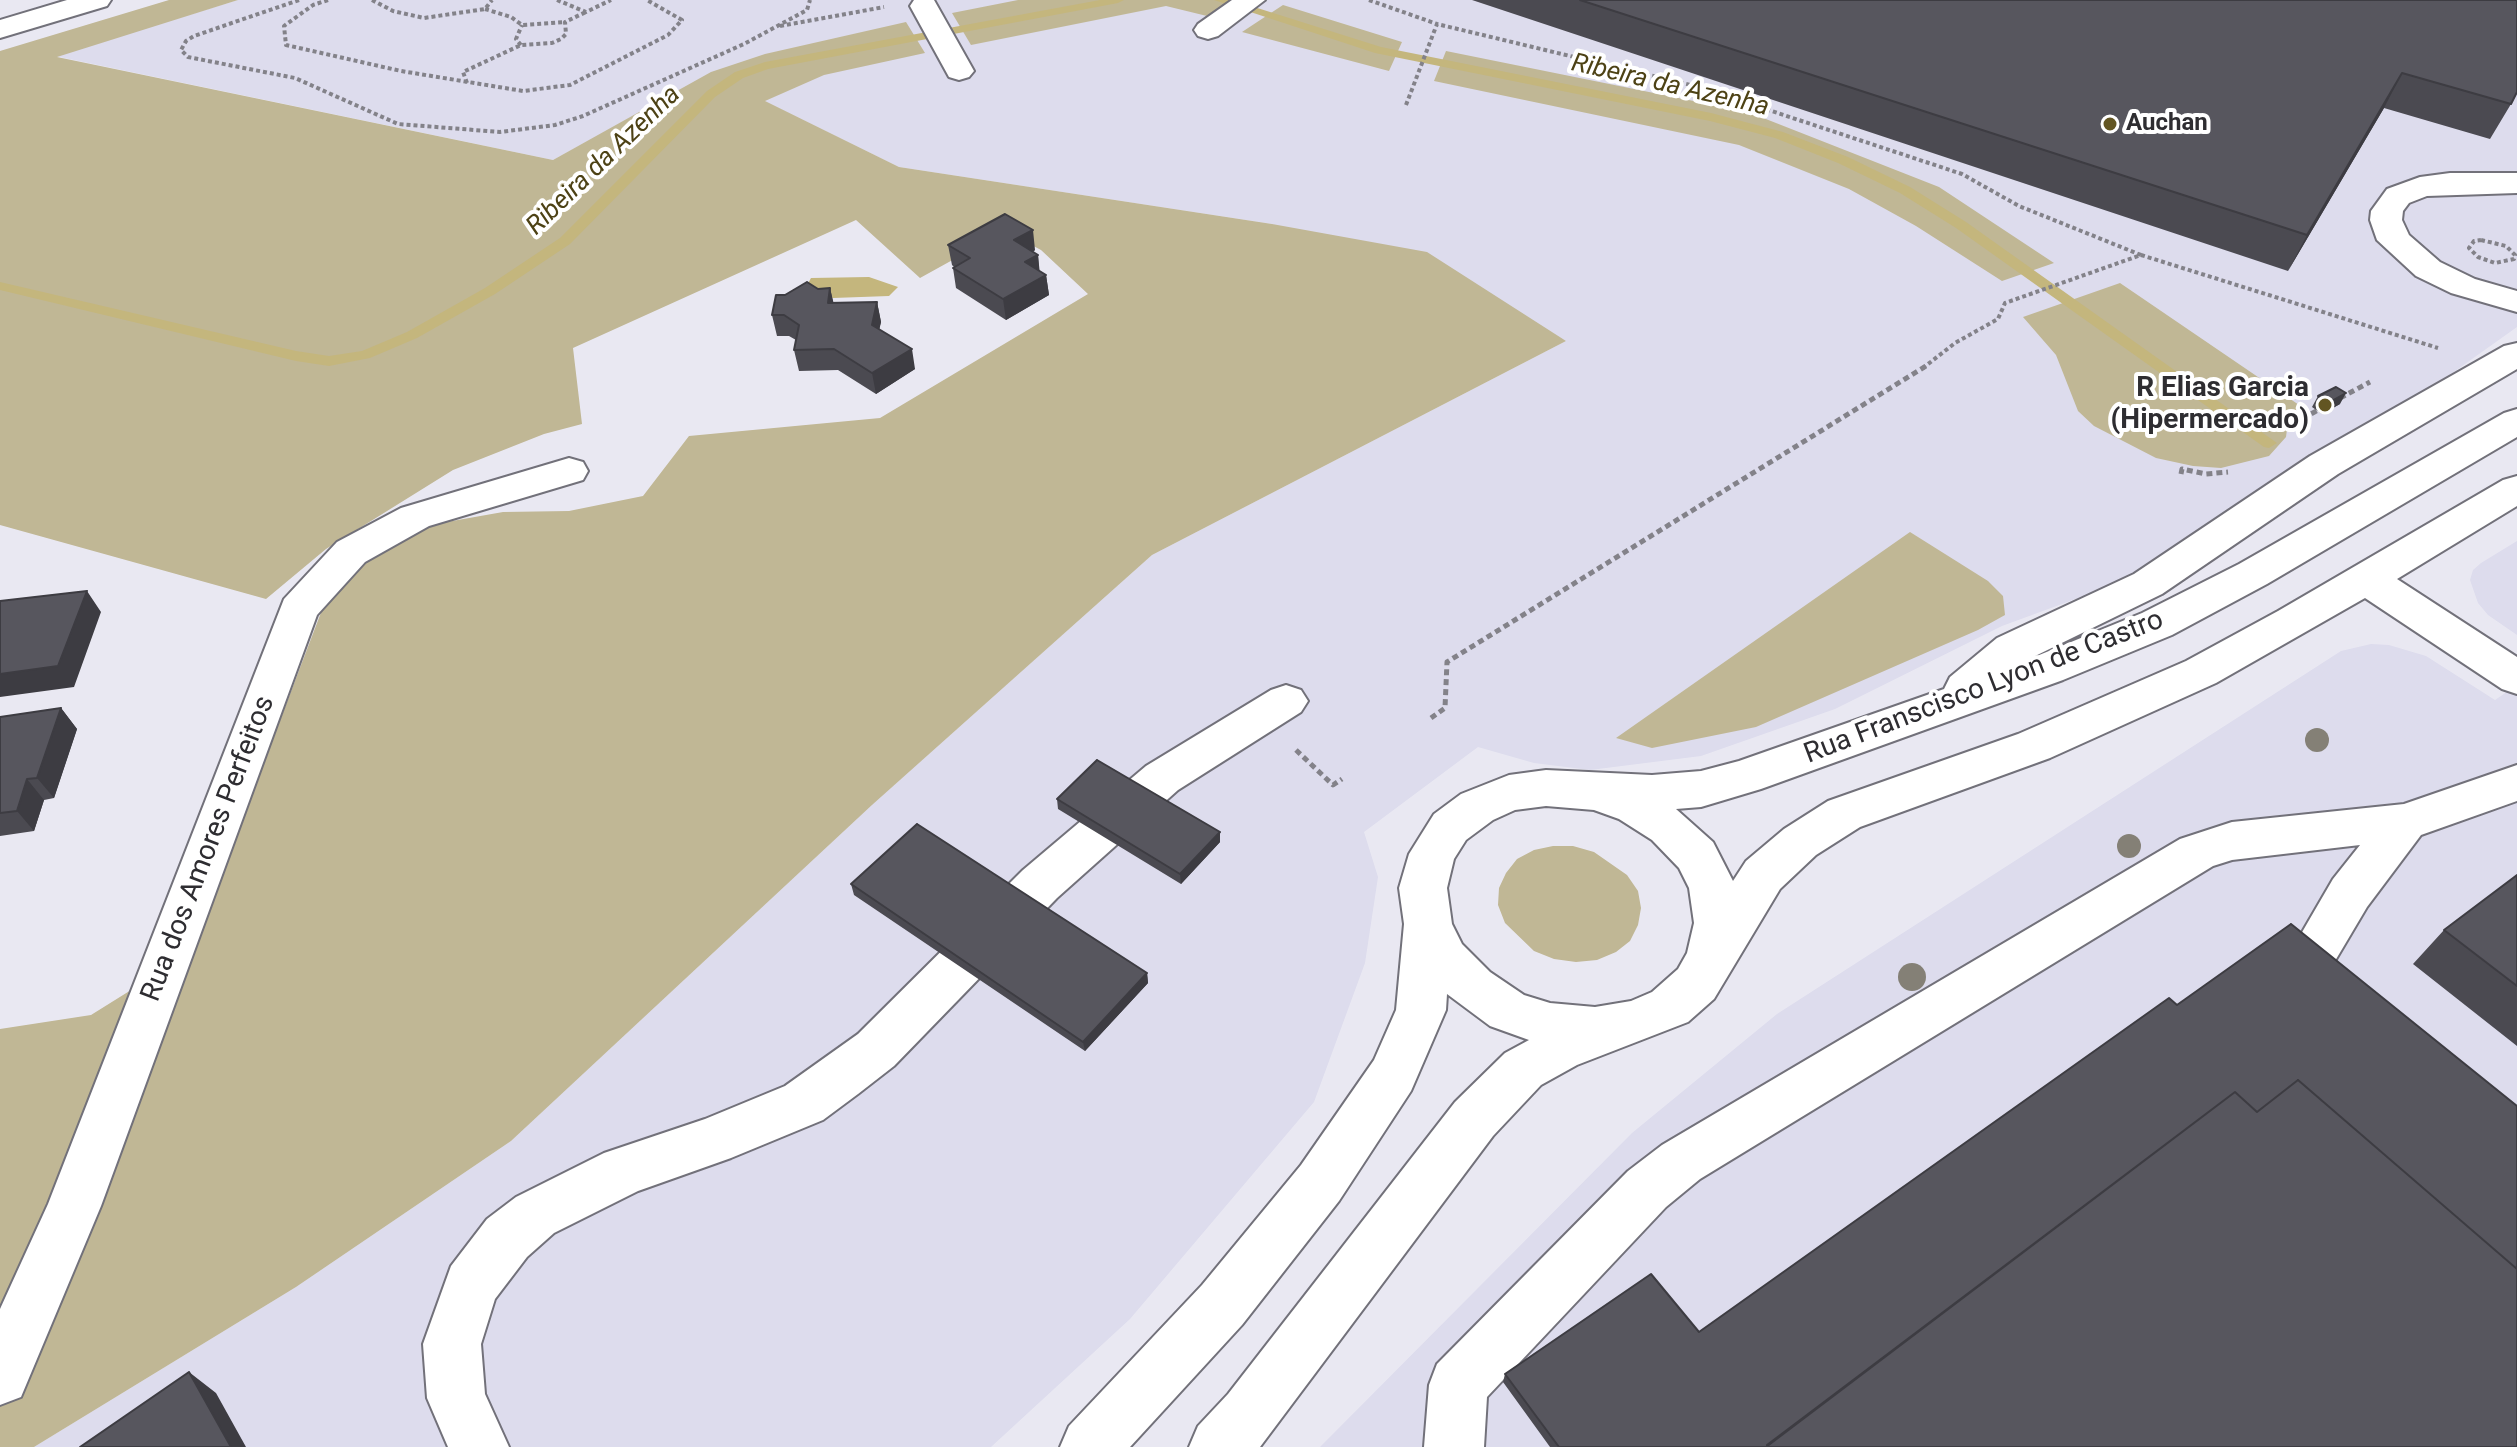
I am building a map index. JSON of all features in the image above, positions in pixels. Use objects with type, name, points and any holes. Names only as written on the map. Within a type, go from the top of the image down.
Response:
[{"type":"main road","points":[[0,29],[97,0]]},
{"type":"main road","points":[[1208,30],[1251,0]]},
{"type":"main road","points":[[924,6],[956,64]]},
{"type":"main road","points":[[1939,710],[2012,649],[2148,584],[2501,343],[2469,305],[2403,250],[2389,230],[2387,211],[2398,196],[2434,184],[2517,183]]},
{"type":"main road","points":[[2428,269],[2463,286],[2517,302]]},
{"type":"main road","name":"Rua Franscisco Lyon de Castro","points":[[1596,792],[1652,793],[1701,789],[1745,777],[1939,710],[2157,624],[2253,574],[2517,421]]},
{"type":"main road","name":"Rua dos Amores Perfeitos","points":[[0,1376],[74,1206],[299,609],[351,552],[415,517],[569,471]]},
{"type":"main road","points":[[1219,1447],[1249,1415],[1474,1119],[1523,1069],[1559,1049],[1637,1022],[1679,999],[1696,984],[1763,875],[1800,842],[1844,814],[2034,746],[2201,672],[2517,489]]},
{"type":"main road","points":[[2365,578],[2517,678]]},
{"type":"main road","points":[[479,1447],[456,1398],[452,1344],[471,1285],[507,1238],[535,1215],[623,1171],[712,1141],[804,1103],[876,1050],[1040,884],[1162,778],[1286,701]]},
{"type":"main road","points":[[1454,1447],[1458,1385],[1647,1189],[1681,1162],[2197,852],[2232,841],[2405,822],[2517,783]]},
{"type":"main road","points":[[1090,1447],[1232,1293],[1320,1183],[1393,1075],[1421,1010],[1428,924],[1423,888],[1432,854],[1450,827],[1468,813],[1509,793],[1546,788],[1596,792],[1635,806],[1668,827],[1696,855],[1713,888],[1718,923],[1711,956]]},
{"type":"main road","points":[[2318,946],[2350,893],[2405,822]]},
{"type":"main road","points":[[1428,924],[1444,958],[1472,987],[1508,1011],[1550,1025],[1595,1029],[1637,1022]]},
{"type":"path","points":[[299,0],[194,36],[186,41],[181,50],[188,57],[295,78],[398,124],[500,132],[555,125],[583,116],[744,44],[807,10],[810,0]]},
{"type":"path","points":[[328,0],[313,5],[284,26],[286,45],[467,83],[523,91],[550,90],[592,76],[643,51],[676,29],[682,20],[647,0]]},
{"type":"path","points":[[372,0],[393,11],[424,18],[485,9],[511,17],[522,25],[565,22],[611,0]]},
{"type":"path","points":[[485,9],[492,0]]},
{"type":"path","points":[[557,0],[586,12]]},
{"type":"path","points":[[1369,0],[1437,24],[1699,87],[1962,174],[2019,206],[2141,255],[2445,350]]},
{"type":"path","points":[[775,27],[891,6]]},
{"type":"path","points":[[467,83],[463,72],[521,45],[552,43],[561,39],[566,34],[565,22]]},
{"type":"path","points":[[1406,105],[1437,24]]},
{"type":"path","points":[[521,45],[516,39],[522,25]]},
{"type":"path","points":[[1431,718],[1445,708],[1447,662],[1915,374],[1955,343],[1998,319],[2005,303],[2141,255]]},
{"type":"shaded area","points":[[169,0],[238,0],[57,57],[553,160],[711,72],[765,54],[906,22],[925,53],[824,75],[765,101],[899,167],[1272,224],[1427,252],[1566,341],[1152,555],[872,805],[511,1141],[296,1287],[34,1447],[0,1447],[0,1029],[91,1015],[192,952],[325,602],[374,551],[424,526],[503,512],[569,511],[643,496],[689,436],[880,418],[1088,294],[1041,250],[1005,231],[920,278],[856,220],[573,348],[582,424],[544,434],[453,470],[326,549],[266,599],[0,525],[0,51]]},
{"type":"shaded area","points":[[238,0],[2517,0],[2517,327],[2198,554],[2002,626],[1835,709],[1701,756],[1590,770],[1534,763],[1478,747],[1364,832],[1378,877],[1365,963],[1314,1102],[1130,1319],[991,1447],[34,1447],[296,1287],[511,1141],[872,805],[1152,555],[1566,341],[1272,224],[899,167],[764,101],[702,79],[553,160],[55,56]]},
{"type":"shaded area","points":[[1018,0],[1232,0],[1207,16],[1166,6],[971,45],[952,13]]},
{"type":"shaded area","points":[[1283,5],[1402,42],[1389,71],[1242,32]]},
{"type":"shaded area","points":[[1446,51],[1748,112],[1939,187],[2054,263],[2002,281],[1916,226],[1849,189],[1739,145],[1434,81]]},
{"type":"shaded area","points":[[869,277],[898,287],[889,296],[833,298],[805,289],[811,278]]},
{"type":"shaded area","points":[[2120,283],[2302,407],[2289,414],[2286,437],[2269,456],[2221,468],[2156,458],[2094,426],[2078,411],[2056,355],[2023,317]]},
{"type":"shaded area","points":[[1910,532],[1988,581],[2003,596],[2005,615],[1978,630],[1756,727],[1652,748],[1616,738]]},
{"type":"shaded area","points":[[2517,541],[2517,635],[2488,615],[2478,603],[2470,580],[2473,570],[2481,563]]},
{"type":"shaded area","points":[[2371,644],[2389,645],[2426,656],[2495,700],[2517,685],[2517,1447],[1320,1447],[1632,1133],[1777,1014],[2341,651]]},
{"type":"shaded area","points":[[1573,846],[1594,852],[1627,875],[1638,891],[1641,908],[1638,925],[1630,941],[1616,952],[1597,960],[1576,962],[1554,959],[1534,951],[1505,923],[1498,905],[1499,888],[1506,873],[1517,859],[1534,850]]},
{"type":"building","name":"Auchan","points":[[1580,0],[2517,0],[2517,92],[2511,104],[2402,73],[2307,235]]},
{"type":"building","points":[[1005,214],[1033,230],[1014,240],[1038,255],[1025,262],[1046,275],[1003,299],[953,268],[970,258],[948,245]]},
{"type":"building","points":[[807,282],[818,289],[830,288],[828,303],[877,302],[872,325],[912,349],[872,373],[834,349],[794,350],[799,325],[784,315],[772,315],[776,295],[785,295]]},
{"type":"building","points":[[2336,387],[2346,393],[2328,403],[2318,396]]},
{"type":"building","points":[[87,591],[58,666],[0,674],[0,601]]},
{"type":"building","points":[[61,708],[37,778],[27,779],[17,811],[0,813],[0,717]]},
{"type":"building","points":[[1097,760],[1220,832],[1180,874],[1057,799]]},
{"type":"building","points":[[917,824],[1147,973],[1083,1042],[851,884]]},
{"type":"building","points":[[2517,875],[2517,986],[2444,930]]},
{"type":"building","points":[[2291,924],[2517,1106],[2517,1269],[2298,1080],[2257,1112],[2235,1092],[1766,1447],[1559,1447],[1505,1374],[1651,1274],[1699,1332],[2169,998],[2177,1005]]},
{"type":"building","points":[[2298,1080],[2517,1269],[2517,1447],[1768,1447],[2235,1092],[2257,1112]]},
{"type":"building","points":[[189,1372],[231,1447],[80,1447]]},
{"type":"waterway","name":"Ribeira da Azenha","points":[[0,286],[296,356],[329,361],[365,355],[412,335],[490,291],[565,241],[711,94],[739,75],[765,66],[1118,0]]},
{"type":"waterway","name":"Ribeira da Azenha","points":[[1220,0],[1379,50],[1711,117],[1779,135],[1843,160],[1905,190],[1961,225],[2269,443]]},
{"type":"place","name":"Auchan","points":[[2110,124]]},
{"type":"place","name":"R Elias Garcia (Hipermercado)","points":[[2325,405]]}]
